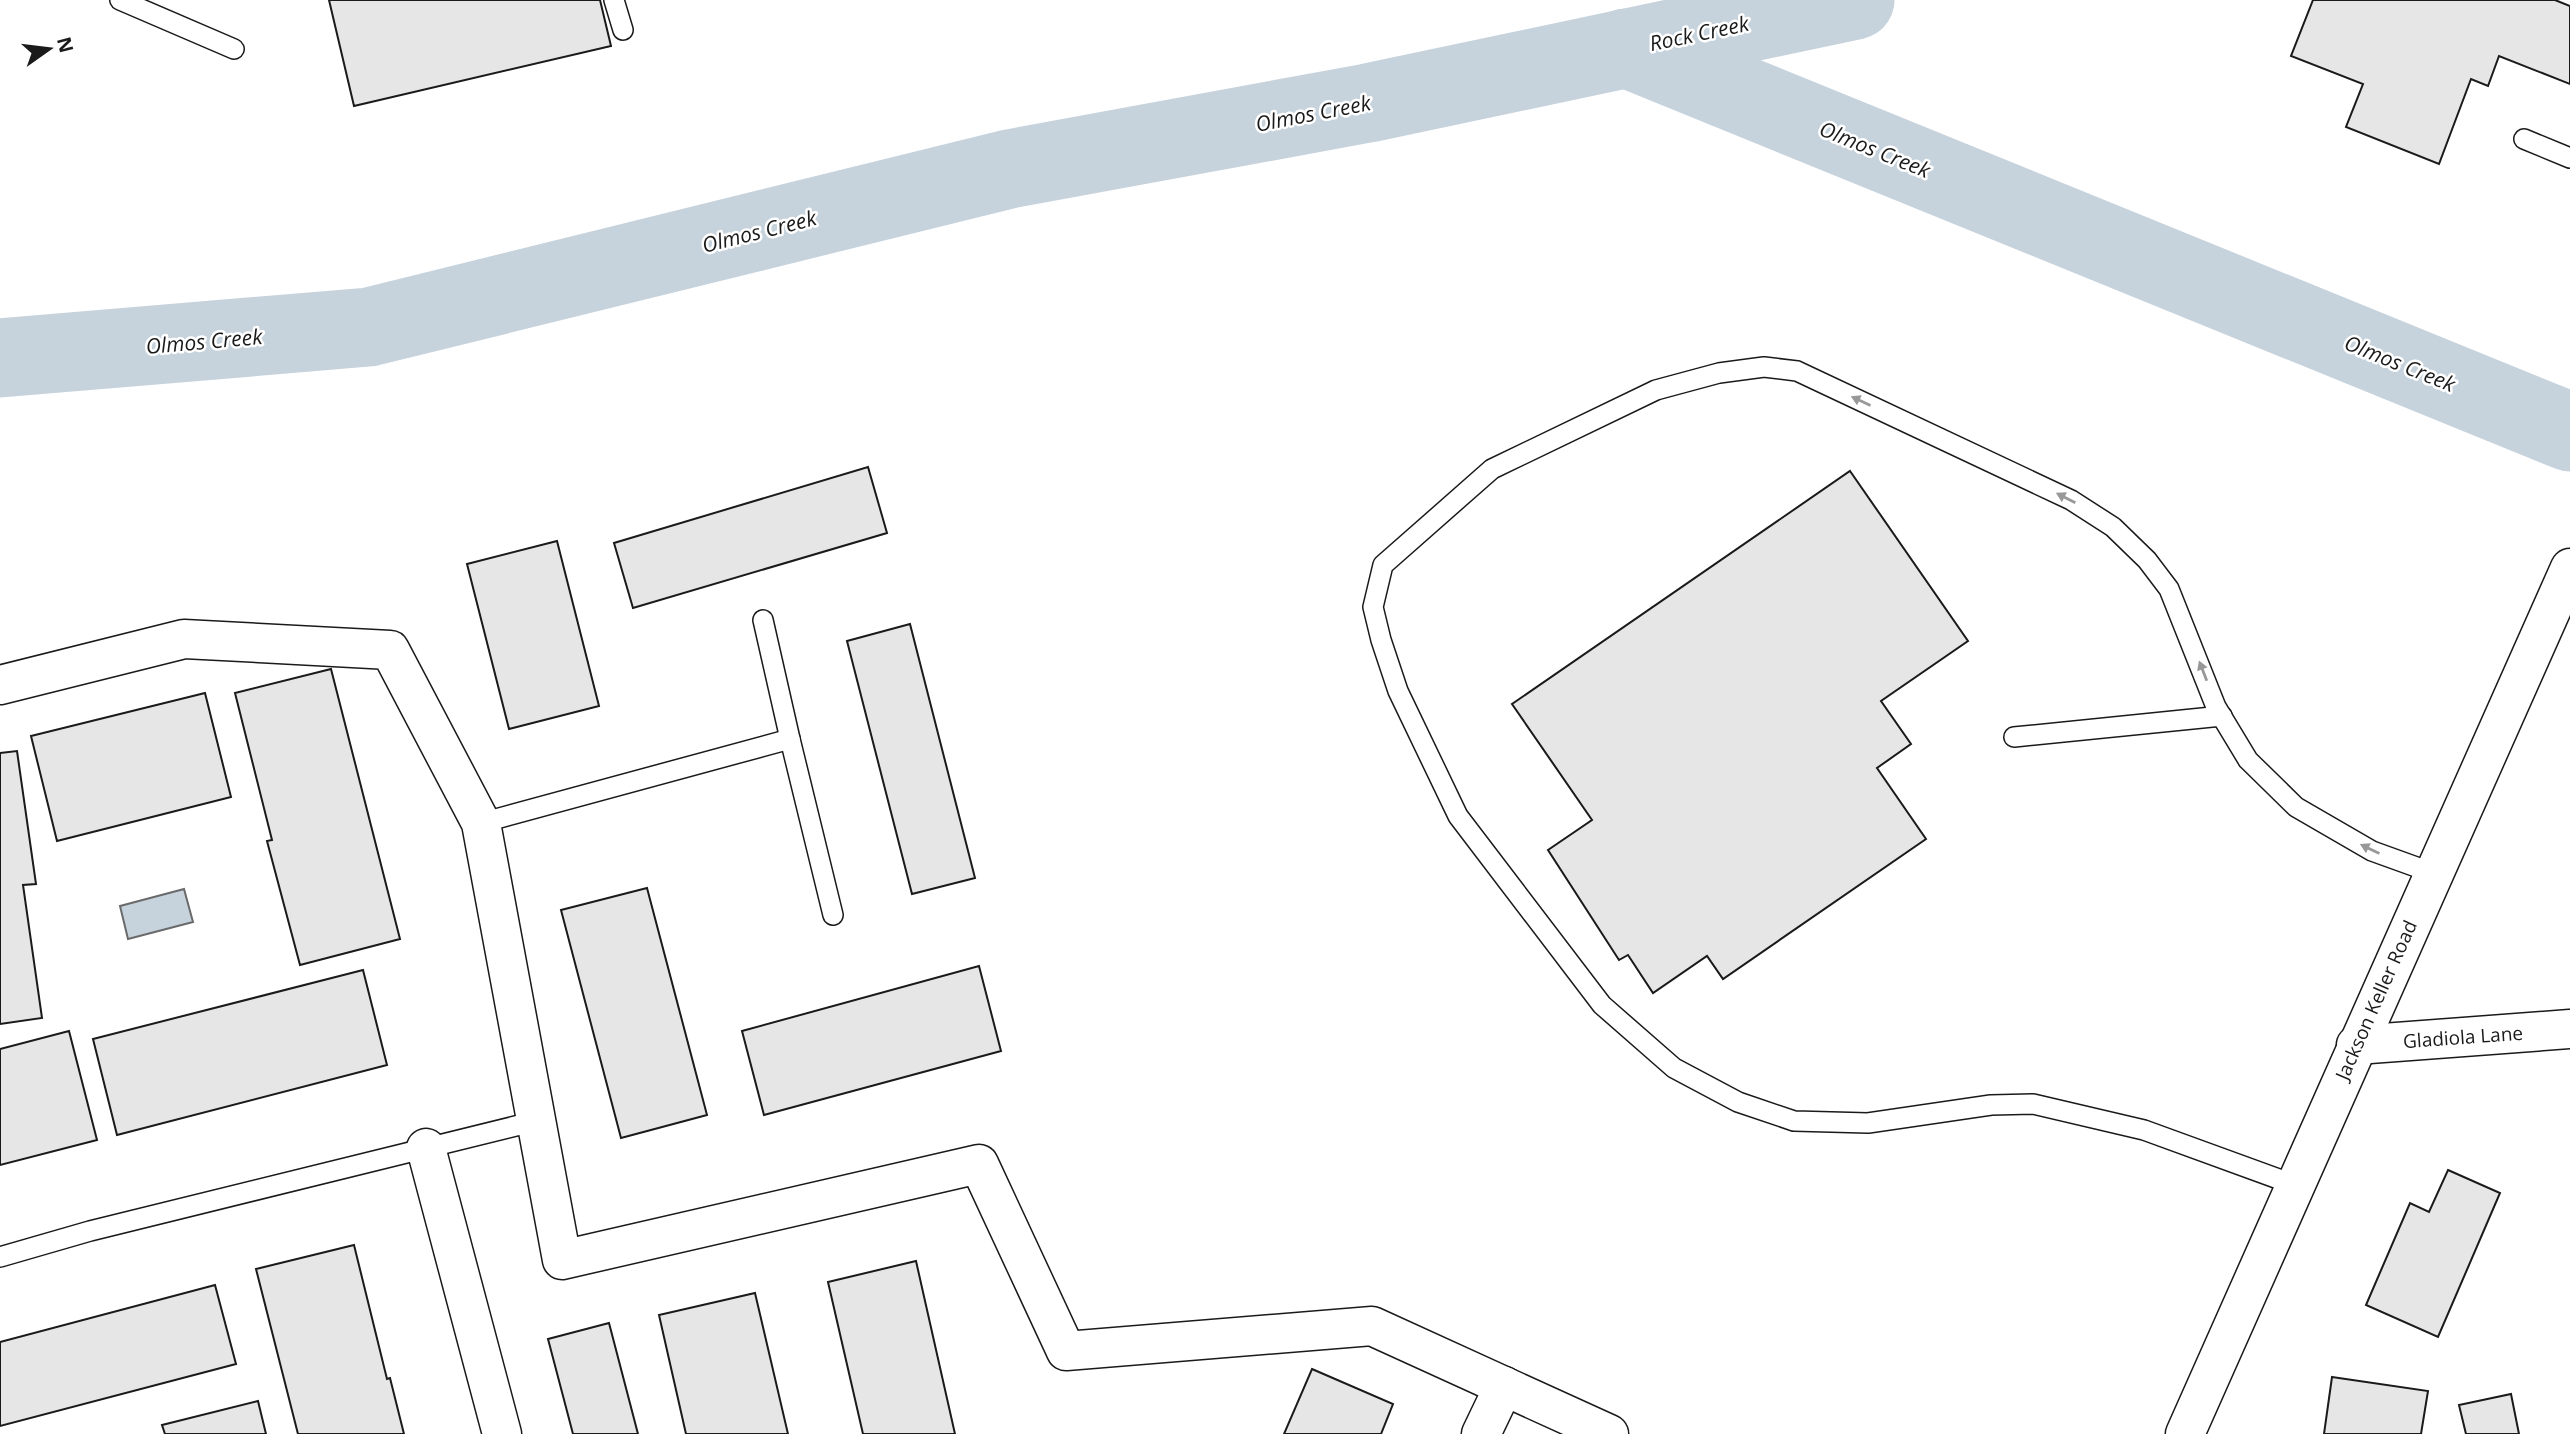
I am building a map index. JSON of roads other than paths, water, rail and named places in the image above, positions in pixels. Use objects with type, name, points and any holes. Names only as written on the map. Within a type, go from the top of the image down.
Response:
[{"type":"street","name":"Jackson Keller Road","points":[[2185,1434],[2570,568]]},
{"type":"street","points":[[0,685],[184,639],[390,650],[481,823],[562,1260],[979,1164],[1066,1351],[1371,1326],[1609,1434]]},
{"type":"street","name":"Gladiola Lane","points":[[2356,1045],[2570,1029]]},
{"type":"street","points":[[426,1148],[502,1434]]},
{"type":"street","points":[[1481,1434],[1504,1386]]},
{"type":"lane","points":[[120,0],[234,49]]},
{"type":"lane","points":[[614,0],[623,30]]},
{"type":"lane","points":[[2524,139],[2570,158]]},
{"type":"lane","points":[[2295,1185],[2144,1130],[2033,1104],[1991,1105],[1868,1123],[1794,1121],[1738,1101],[1674,1068],[1602,1006],[1458,816],[1398,691],[1373,607],[1383,565],[1492,469],[1656,390],[1719,373],[1764,367],[1797,371],[2071,500],[2113,527],[2147,559],[2169,589],[2222,716],[2248,760],[2296,807],[2372,851],[2433,873]]},
{"type":"lane","points":[[763,620],[833,915]]},
{"type":"lane","points":[[2014,737],[2222,716]]},
{"type":"lane","points":[[481,823],[790,739]]},
{"type":"lane","points":[[0,1257],[90,1231],[536,1121]]},
{"type":"waterway","name":"Olmos Creek","points":[[0,358],[369,327],[1009,169],[1368,103],[1855,0]]},
{"type":"waterway","name":"Olmos Creek","points":[[1626,48],[2570,432]]},
{"type":"water label","name":"Rock Creek","points":[[1699,33]]}]
